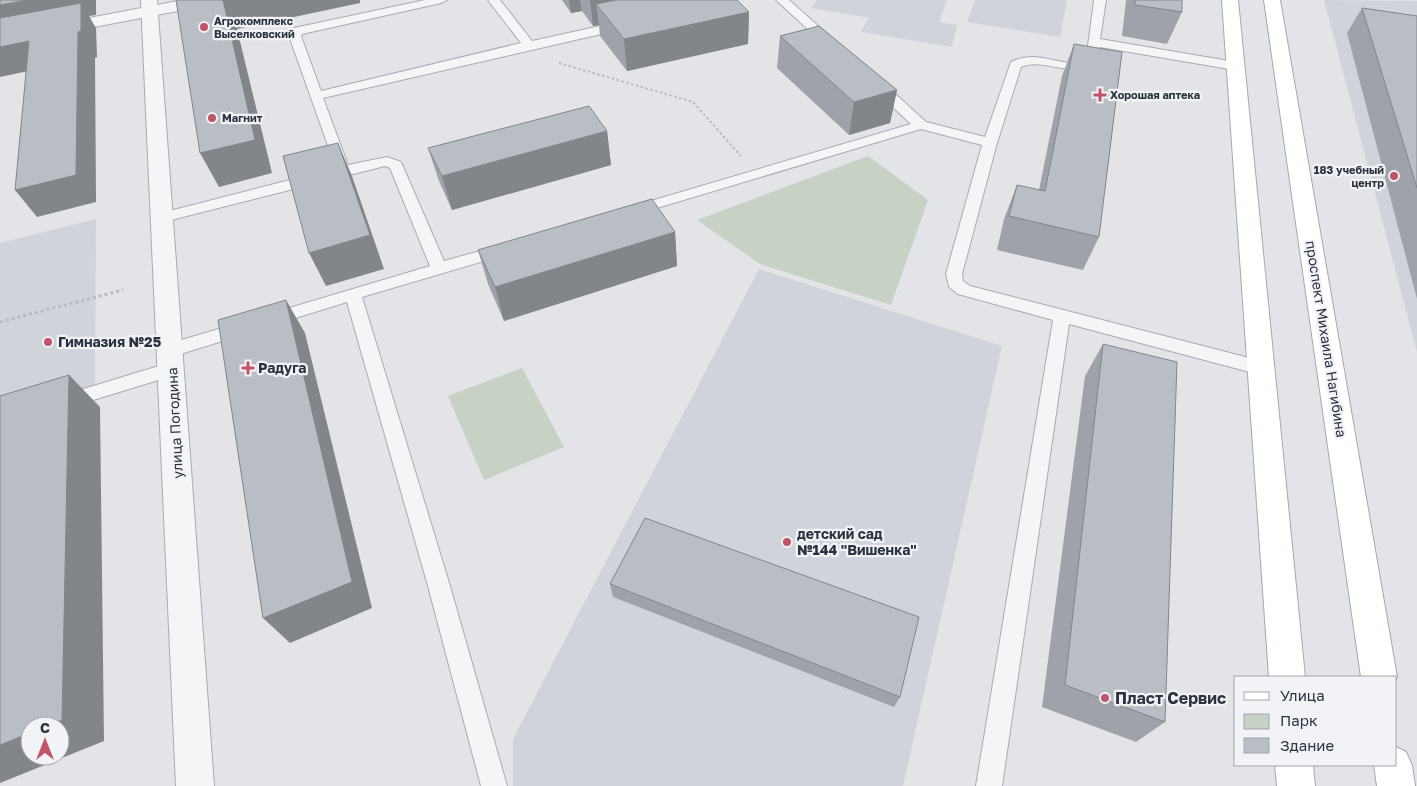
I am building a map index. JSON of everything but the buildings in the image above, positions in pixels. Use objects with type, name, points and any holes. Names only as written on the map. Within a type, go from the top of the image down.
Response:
[{"type":"main road","points":[[1230,0],[1287,676]]},
{"type":"main road","name":"проспект Михаила Нагибина","points":[[1272,0],[1379,676]]},
{"type":"main road","points":[[1294,766],[1296,786]]},
{"type":"main road","points":[[1393,766],[1396,786]]},
{"type":"street","points":[[0,40],[150,6],[209,0]]},
{"type":"street","name":"улица Погодина","points":[[150,6],[195,786]]},
{"type":"lane","points":[[343,170],[295,36],[298,31],[441,0]]},
{"type":"lane","points":[[494,0],[529,45]]},
{"type":"lane","points":[[782,0],[840,53]]},
{"type":"lane","points":[[1100,0],[1092,63],[1074,67],[1031,60],[1020,61],[1015,65],[990,142],[954,274],[955,283],[964,290],[1260,368]]},
{"type":"lane","points":[[316,96],[529,45],[635,22]]},
{"type":"lane","points":[[1094,42],[1235,66]]},
{"type":"lane","points":[[863,72],[921,125],[990,142]]},
{"type":"lane","points":[[616,216],[921,125]]},
{"type":"lane","points":[[162,217],[343,170],[387,161],[396,165],[439,268]]},
{"type":"lane","points":[[43,408],[353,294],[523,243]]},
{"type":"lane","points":[[353,294],[439,586],[494,786]]},
{"type":"lane","points":[[989,786],[1062,316]]},
{"type":"path","points":[[529,45],[553,62],[693,102],[756,174]]},
{"type":"path","points":[[0,322],[123,290]]},
{"type":"shaded area","points":[[817,0],[947,0],[939,22],[957,25],[952,47],[861,32],[869,18],[811,8]]},
{"type":"shaded area","points":[[975,0],[1067,0],[1060,37],[967,22]]},
{"type":"shaded area","name":"183 учебный центр","points":[[1324,0],[1417,1],[1417,352]]},
{"type":"shaded area","name":"Гимназия №25","points":[[96,219],[95,386],[0,416],[0,243]]},
{"type":"shaded area","name":"детский сад №144 \"Вишенка\"","points":[[759,269],[1002,346],[903,786],[513,786],[513,739]]},
{"type":"green space","points":[[868,156],[928,200],[891,305],[760,264],[697,220]]},
{"type":"green space","points":[[522,368],[564,447],[484,480],[448,396]]},
{"type":"place","name":"Агрокомплекс Выселковский","points":[[204,27]]},
{"type":"place","name":"Хорошая аптека","points":[[1100,95]]},
{"type":"place","name":"Магнит","points":[[212,118]]},
{"type":"place","name":"183 учебный центр","points":[[1394,176]]},
{"type":"place","name":"Гимназия №25","points":[[48,342]]},
{"type":"place","name":"Радуга","points":[[248,368]]},
{"type":"place","name":"детский сад №144 \"Вишенка\"","points":[[787,542]]},
{"type":"place","name":"Пласт Сервис","points":[[1105,698]]}]
